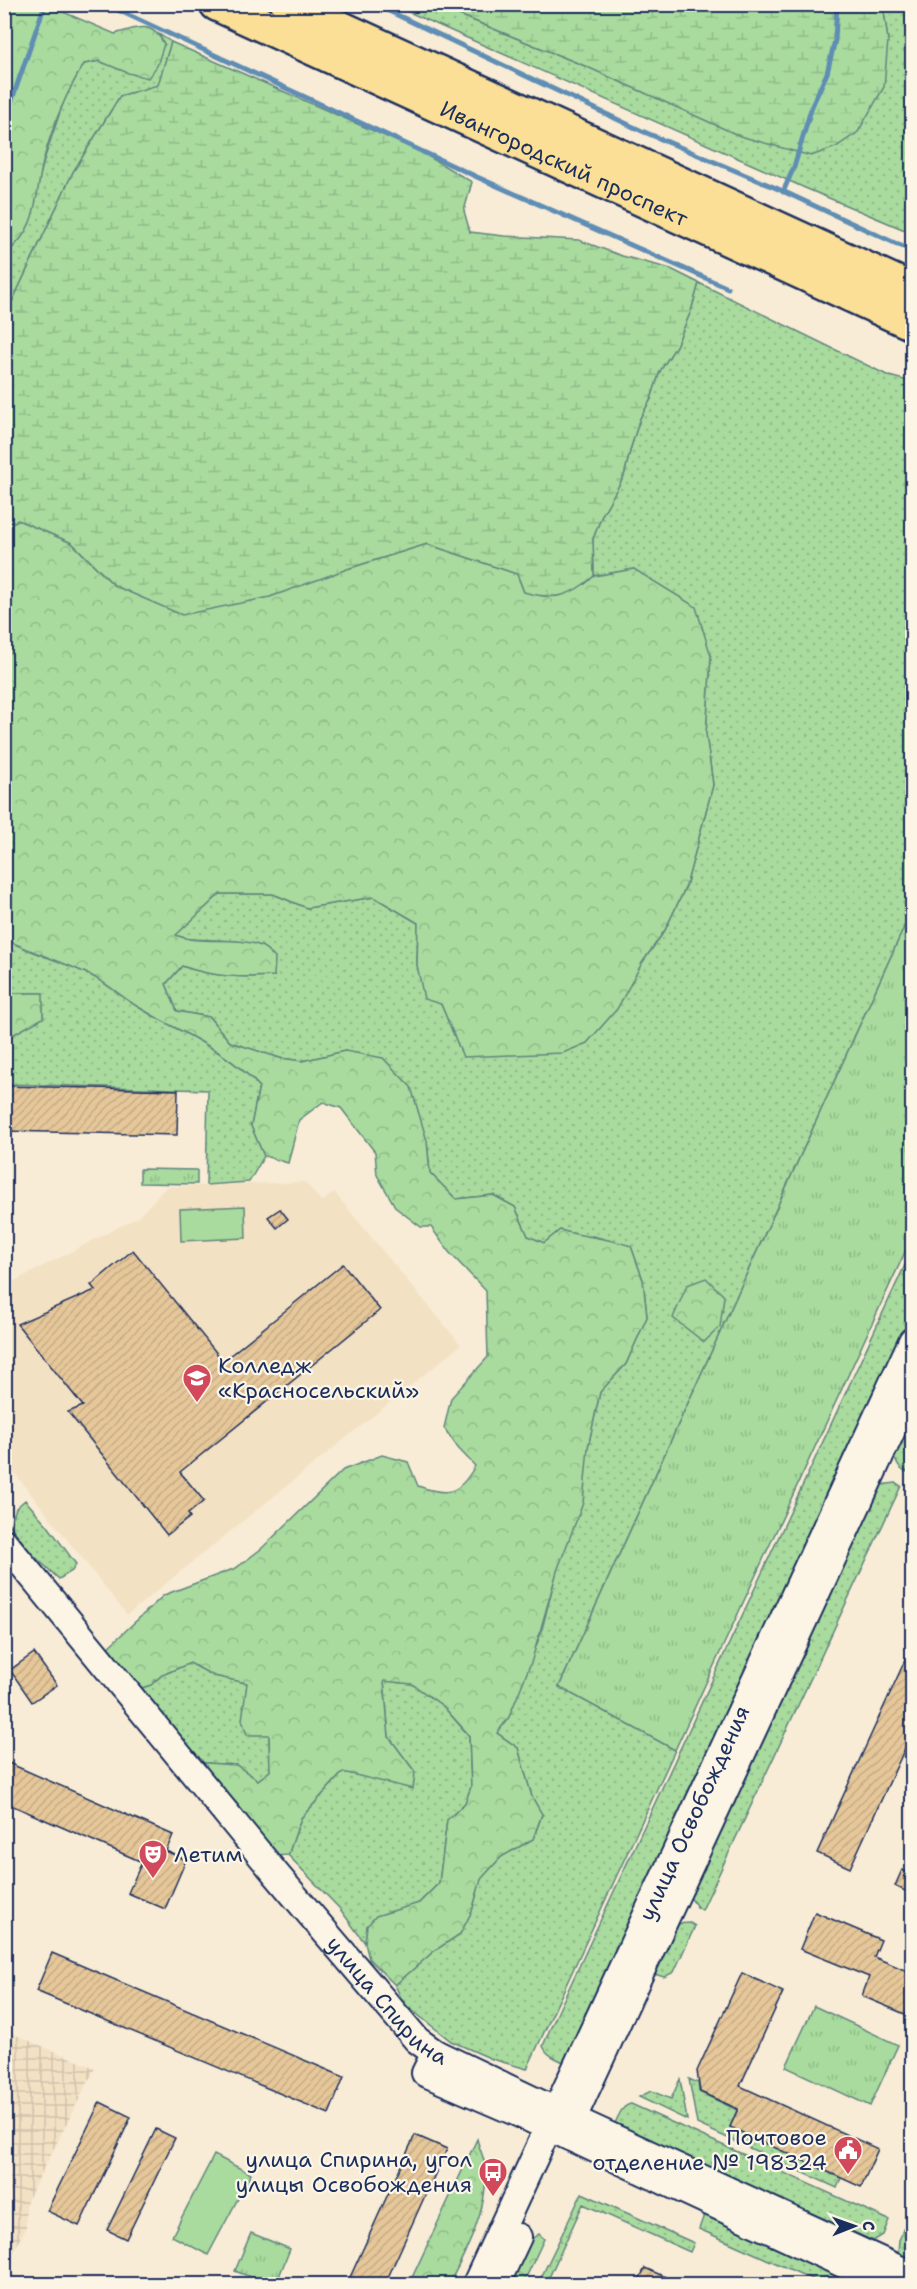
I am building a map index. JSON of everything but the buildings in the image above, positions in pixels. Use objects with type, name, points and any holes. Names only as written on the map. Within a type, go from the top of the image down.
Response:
[{"type":"highway","name":"Ивангородский проспект","points":[[217,4],[912,324]]},
{"type":"highway","name":"Ивангородский проспект","points":[[288,4],[912,290]]},
{"type":"street","name":"улица Освобождения","points":[[496,2284],[561,2124],[912,1341]]},
{"type":"street","name":"улица Освобождения","points":[[476,2284],[561,2124],[912,1388]]},
{"type":"street","name":"улица Спирина","points":[[4,1542],[417,2040],[430,2063],[561,2124],[886,2284]]},
{"type":"street","name":"улица Спирина","points":[[561,2124],[912,2275]]},
{"type":"shaded area","name":"Колледж «Красносельский»","points":[[305,1182],[322,1202],[334,1192],[461,1345],[127,1615],[5,1461],[5,1286],[138,1217],[166,1187]]},
{"type":"shaded area","points":[[5,2019],[13,2034],[95,2068],[26,2203],[26,2227],[5,2268]]},
{"type":"green space","points":[[5,4],[57,5],[63,12],[115,34],[137,28],[149,28],[159,36],[164,44],[157,66],[148,78],[128,73],[99,61],[84,64],[66,98],[52,133],[30,222],[16,244],[5,254]]},
{"type":"green space","points":[[393,5],[435,5],[585,66],[888,40],[883,5],[912,5],[912,45],[909,50],[912,123],[912,233],[805,188]]},
{"type":"green space","points":[[435,5],[883,5],[888,40],[884,87],[858,132],[836,147],[811,156],[740,136],[585,66]]},
{"type":"green space","points":[[159,34],[171,42],[158,86],[120,96],[73,172],[5,317],[5,254],[10,250],[38,183],[67,91],[84,64],[99,61],[106,64],[164,44]]},
{"type":"green space","points":[[171,42],[419,151],[472,182],[464,211],[470,232],[579,240],[622,256],[671,269],[699,283],[691,311],[676,346],[660,371],[651,399],[640,418],[624,476],[602,515],[593,539],[594,576],[569,593],[553,596],[535,595],[524,592],[517,574],[427,544],[350,568],[270,597],[182,615],[115,586],[72,543],[18,520],[5,526],[5,317],[73,172],[120,96],[158,85]]},
{"type":"green space","points":[[699,283],[889,376],[912,382],[912,910],[559,1687],[675,1750],[527,2069],[492,2059],[451,2041],[404,2004],[395,1985],[434,1951],[460,1934],[472,1911],[481,1879],[501,1857],[533,1839],[542,1815],[532,1797],[518,1748],[497,1733],[509,1717],[541,1633],[600,1392],[626,1364],[647,1317],[643,1280],[631,1246],[593,1236],[582,1237],[560,1230],[544,1243],[528,1236],[515,1207],[493,1195],[456,1199],[430,1173],[427,1141],[345,1051],[302,1061],[280,1058],[230,1042],[209,1017],[177,1011],[166,984],[182,966],[227,976],[274,976],[237,941],[188,939],[175,935],[220,894],[273,894],[307,908],[374,897],[418,923],[417,965],[441,1004],[463,1056],[642,963],[665,930],[686,886],[713,785],[706,734],[711,656],[634,569],[594,576],[593,539],[602,515],[624,476],[640,418],[651,399],[660,371],[676,346],[691,311]]},
{"type":"green space","points":[[18,520],[72,543],[115,586],[350,568],[427,544],[517,574],[524,592],[585,584],[594,576],[634,569],[696,607],[711,656],[706,734],[713,785],[686,886],[665,930],[642,963],[617,1009],[587,1043],[563,1053],[463,1057],[441,1004],[424,999],[417,965],[418,923],[374,897],[307,908],[273,894],[220,894],[176,935],[196,940],[251,943],[263,947],[275,958],[274,976],[227,976],[182,966],[166,984],[177,1011],[209,1017],[230,1042],[280,1058],[302,1061],[345,1051],[383,1058],[411,1087],[427,1141],[430,1173],[456,1199],[493,1195],[515,1207],[528,1236],[544,1243],[560,1230],[631,1246],[643,1280],[647,1317],[626,1364],[600,1392],[588,1447],[583,1503],[557,1571],[532,1660],[509,1717],[497,1733],[518,1748],[532,1797],[542,1814],[533,1839],[501,1857],[481,1879],[472,1911],[460,1934],[434,1951],[395,1985],[369,1959],[365,1943],[367,1926],[376,1916],[419,1903],[439,1883],[447,1820],[465,1803],[471,1787],[469,1735],[443,1706],[412,1684],[384,1681],[389,1737],[415,1772],[413,1789],[343,1772],[301,1818],[288,1855],[272,1856],[193,1762],[236,1765],[258,1780],[270,1771],[269,1735],[247,1735],[242,1720],[247,1683],[214,1676],[190,1663],[162,1675],[151,1685],[135,1690],[106,1649],[164,1595],[236,1568],[261,1549],[343,1470],[382,1455],[408,1462],[418,1486],[445,1492],[458,1488],[475,1466],[444,1428],[451,1398],[488,1357],[486,1291],[449,1252],[431,1227],[421,1227],[396,1208],[377,1175],[375,1152],[341,1108],[323,1102],[299,1120],[288,1163],[264,1156],[251,1126],[259,1086],[246,1073],[218,1052],[133,1004],[97,979],[5,939],[4,526]]},
{"type":"green space","points":[[912,910],[912,1237],[675,1750],[559,1687]]},
{"type":"green space","points":[[4,939],[97,979],[133,1004],[218,1052],[246,1073],[259,1086],[251,1126],[264,1156],[249,1182],[206,1185],[208,1090],[5,1084],[5,1039],[43,1017],[42,993],[5,993]]},
{"type":"green space","points":[[5,993],[43,993],[43,1018],[5,1039]]},
{"type":"green space","points":[[140,1169],[197,1170],[197,1184],[140,1183]]},
{"type":"green space","points":[[245,1206],[246,1238],[181,1241],[180,1209]]},
{"type":"green space","points":[[912,1250],[912,1317],[566,2063],[559,2060],[550,2055],[543,2046],[550,2029]]},
{"type":"green space","points":[[706,1278],[724,1296],[720,1327],[704,1342],[673,1318],[687,1285]]},
{"type":"green space","points":[[912,1411],[912,1460],[907,1472],[902,1470],[892,1456]]},
{"type":"green space","points":[[896,1483],[901,1486],[702,1910],[687,1893],[879,1485]]},
{"type":"green space","points":[[25,1500],[76,1564],[72,1571],[59,1579],[31,1553],[10,1525],[16,1508]]},
{"type":"green space","points":[[190,1663],[214,1676],[247,1683],[246,1699],[269,1735],[270,1771],[258,1780],[236,1765],[193,1762],[135,1690],[150,1685],[162,1675]]},
{"type":"green space","points":[[384,1680],[412,1684],[443,1706],[469,1736],[471,1787],[465,1803],[447,1820],[439,1883],[419,1903],[367,1926],[365,1943],[340,1909],[288,1855],[301,1818],[343,1772],[375,1779],[415,1772],[389,1737]]},
{"type":"green space","points":[[690,1923],[695,1926],[674,1972],[664,1977],[651,1973],[674,1924]]},
{"type":"green space","points":[[814,2006],[898,2045],[870,2106],[786,2067]]},
{"type":"green space","points":[[680,2079],[687,2120],[639,2097],[651,2091],[671,2099]]},
{"type":"green space","points":[[689,2079],[698,2083],[699,2092],[737,2110],[730,2127],[841,2178],[837,2188],[697,2124]]},
{"type":"green space","points":[[631,2104],[889,2220],[883,2235],[873,2241],[614,2125],[623,2109]]},
{"type":"green space","points":[[477,2139],[484,2159],[486,2181],[481,2212],[463,2257],[449,2284],[409,2284]]},
{"type":"green space","points":[[214,2155],[251,2174],[208,2255],[172,2236]]},
{"type":"green space","points":[[582,2193],[694,2243],[690,2252],[583,2204],[546,2284],[538,2284]]},
{"type":"green space","points":[[705,2212],[866,2284],[823,2284],[699,2229]]},
{"type":"green space","points":[[904,2227],[912,2231],[912,2261],[898,2254],[899,2240]]},
{"type":"green space","points":[[251,2233],[290,2249],[276,2284],[268,2284],[235,2271]]},
{"type":"green space","points":[[539,2234],[544,2239],[523,2284],[510,2284],[533,2238]]},
{"type":"waterway","points":[[4,123],[45,4]]},
{"type":"waterway","points":[[105,4],[477,177],[728,288]]},
{"type":"waterway","points":[[374,4],[642,131],[776,188],[912,251]]},
{"type":"waterway","points":[[783,192],[794,167],[812,106],[827,73],[835,40],[837,4]]},
{"type":"place","name":"Колледж «Красносельский»","points":[[197,1404]]},
{"type":"place","name":"Летим","points":[[153,1880]]},
{"type":"place","name":"Почтовое отделение № 198324","points":[[848,2176]]},
{"type":"place","name":"улица Спирина, угол улицы Освобождения","points":[[493,2198]]}]
